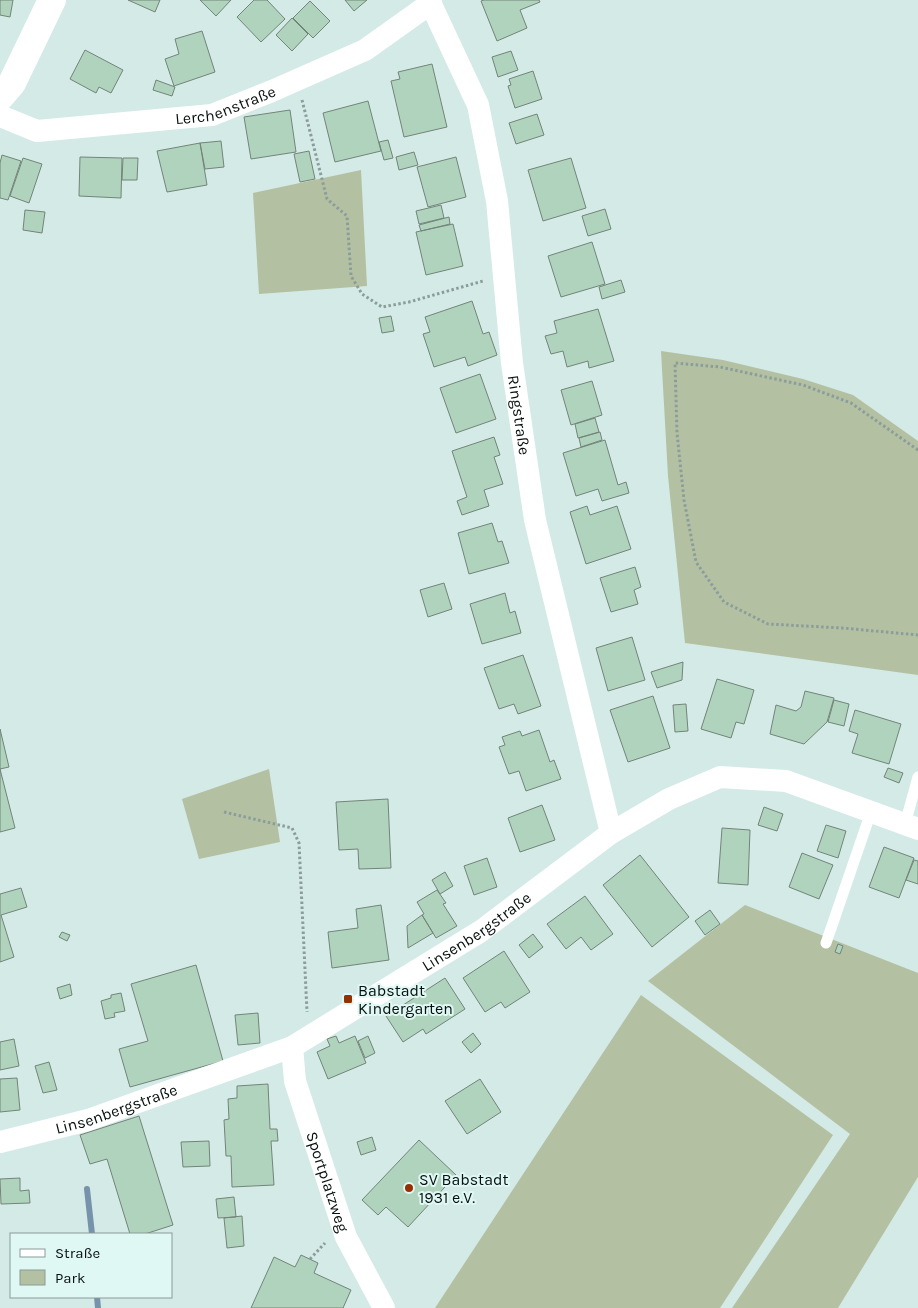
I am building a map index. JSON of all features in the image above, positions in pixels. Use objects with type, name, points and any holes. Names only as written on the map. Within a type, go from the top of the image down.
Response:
[{"type":"street","points":[[0,97],[12,83],[52,0]]},
{"type":"street","name":"Lerchenstraße","points":[[0,116],[37,130],[212,115],[365,50],[430,1]]},
{"type":"street","name":"Ringstraße","points":[[430,1],[478,105],[496,201],[512,363],[535,520],[610,834]]},
{"type":"street","name":"Linsenbergstraße","points":[[0,1142],[88,1120],[300,1042],[481,931],[610,834],[669,799],[720,776],[786,781],[912,826]]},
{"type":"street","name":"Sportplatzweg","points":[[300,1042],[294,1080],[346,1237],[384,1308]]},
{"type":"lane","points":[[912,826],[918,777]]},
{"type":"lane","points":[[826,943],[871,812]]},
{"type":"path","points":[[297,80],[327,199],[347,216],[351,276],[362,294],[382,307],[409,302],[504,276]]},
{"type":"path","points":[[918,450],[851,403],[803,385],[720,367],[675,363],[677,433],[684,500],[696,562],[724,602],[768,624],[842,628],[918,636]]},
{"type":"path","points":[[224,812],[292,828],[299,843],[300,1042]]},
{"type":"green space","points":[[361,170],[367,286],[259,294],[253,193]]},
{"type":"green space","points":[[661,351],[723,360],[803,379],[853,395],[918,441],[918,675],[685,643],[668,476]]},
{"type":"green space","points":[[269,769],[280,842],[199,859],[182,799]]},
{"type":"green space","points":[[745,905],[918,973],[918,1177],[838,1308],[732,1308],[850,1134],[648,981]]},
{"type":"green space","points":[[641,995],[833,1135],[720,1308],[435,1308]]},
{"type":"building","points":[[0,0],[13,0],[10,17],[0,15]]},
{"type":"building","points":[[128,0],[160,0],[155,12]]},
{"type":"building","points":[[200,0],[231,0],[216,16]]},
{"type":"building","points":[[254,0],[267,0],[285,19],[261,42],[237,17]]},
{"type":"building","points":[[345,0],[367,0],[354,11]]},
{"type":"building","points":[[539,0],[540,2],[520,10],[527,28],[497,41],[481,1]]},
{"type":"building","points":[[310,1],[330,21],[313,38],[293,18]]},
{"type":"building","points":[[292,18],[308,34],[292,51],[276,35]]},
{"type":"building","points":[[202,31],[215,72],[174,86],[165,59],[179,54],[175,39]]},
{"type":"building","points":[[85,50],[123,70],[111,93],[99,87],[96,93],[70,79]]},
{"type":"building","points":[[511,51],[518,70],[498,77],[492,57]]},
{"type":"building","points":[[432,64],[447,127],[404,137],[391,81],[400,79],[398,72]]},
{"type":"building","points":[[533,71],[542,99],[515,108],[508,86],[511,85],[509,79]]},
{"type":"building","points":[[156,80],[175,87],[172,96],[153,90]]},
{"type":"building","points":[[368,101],[381,151],[335,162],[323,113]]},
{"type":"building","points":[[290,110],[296,152],[251,159],[244,117]]},
{"type":"building","points":[[537,114],[544,135],[516,144],[509,123]]},
{"type":"building","points":[[388,140],[393,158],[384,160],[379,142]]},
{"type":"building","points":[[221,141],[224,167],[205,169],[200,143]]},
{"type":"building","points":[[200,143],[207,185],[167,192],[157,151]]},
{"type":"building","points":[[309,151],[315,179],[300,182],[294,154]]},
{"type":"building","points":[[414,152],[418,165],[399,170],[396,157]]},
{"type":"building","points":[[2,155],[21,161],[8,200],[0,198],[0,163]]},
{"type":"building","points":[[80,157],[122,158],[121,198],[79,196]]},
{"type":"building","points":[[456,157],[466,197],[428,207],[417,167]]},
{"type":"building","points":[[23,158],[42,164],[29,203],[10,196]]},
{"type":"building","points":[[123,158],[138,158],[137,180],[122,180]]},
{"type":"building","points":[[571,158],[586,208],[543,221],[528,170]]},
{"type":"building","points":[[441,205],[444,218],[419,224],[416,211]]},
{"type":"building","points":[[605,209],[611,229],[588,236],[582,216]]},
{"type":"building","points":[[25,210],[45,212],[42,233],[23,230]]},
{"type":"building","points":[[449,217],[450,224],[421,231],[419,225]]},
{"type":"building","points":[[453,224],[463,266],[426,275],[416,232]]},
{"type":"building","points":[[592,242],[605,284],[561,297],[548,256]]},
{"type":"building","points":[[621,280],[625,292],[602,299],[599,287]]},
{"type":"building","points":[[472,301],[483,334],[489,332],[497,355],[468,366],[465,357],[434,367],[423,334],[430,332],[425,317]]},
{"type":"building","points":[[598,309],[614,361],[589,368],[588,361],[567,367],[563,351],[551,354],[545,336],[557,333],[554,321]]},
{"type":"building","points":[[391,316],[394,331],[382,333],[379,318]]},
{"type":"building","points":[[480,374],[496,419],[456,433],[440,388]]},
{"type":"building","points":[[592,381],[602,415],[571,425],[561,390]]},
{"type":"building","points":[[595,418],[599,432],[578,438],[575,424]]},
{"type":"building","points":[[600,432],[602,440],[581,447],[579,438]]},
{"type":"building","points":[[494,437],[500,455],[494,457],[503,484],[484,490],[489,506],[462,515],[457,501],[467,497],[452,451]]},
{"type":"building","points":[[605,440],[618,485],[626,482],[629,493],[602,501],[598,489],[576,496],[563,453]]},
{"type":"building","points":[[587,506],[590,515],[617,506],[631,549],[586,564],[570,512]]},
{"type":"building","points":[[492,523],[498,542],[502,541],[509,563],[469,574],[458,533]]},
{"type":"building","points":[[635,567],[641,587],[634,590],[638,604],[611,612],[600,578]]},
{"type":"building","points":[[444,583],[452,609],[428,617],[420,590]]},
{"type":"building","points":[[505,593],[510,613],[515,611],[521,633],[482,644],[470,604]]},
{"type":"building","points":[[632,637],[645,680],[608,691],[596,648]]},
{"type":"building","points":[[523,655],[541,706],[518,714],[514,704],[499,709],[484,668]]},
{"type":"building","points":[[683,662],[682,680],[657,688],[651,672]]},
{"type":"building","points":[[717,679],[754,690],[744,724],[736,722],[731,738],[701,729]]},
{"type":"building","points":[[805,691],[834,698],[827,722],[804,744],[770,734],[776,705],[796,711],[801,707]]},
{"type":"building","points":[[653,696],[670,748],[628,762],[610,710]]},
{"type":"building","points":[[834,700],[849,704],[844,726],[828,722]]},
{"type":"building","points":[[686,704],[688,731],[675,732],[673,705]]},
{"type":"building","points":[[855,710],[901,724],[889,764],[852,753],[858,734],[849,731]]},
{"type":"building","points":[[0,729],[9,767],[0,769]]},
{"type":"building","points":[[539,730],[550,762],[554,760],[561,779],[526,791],[519,771],[509,774],[499,747],[505,745],[502,737],[520,731],[522,736]]},
{"type":"building","points":[[888,768],[903,773],[899,783],[884,777]]},
{"type":"building","points":[[0,769],[15,828],[0,832]]},
{"type":"building","points":[[388,799],[391,868],[359,869],[358,849],[339,850],[336,802]]},
{"type":"building","points":[[542,805],[555,840],[520,852],[508,818]]},
{"type":"building","points":[[764,807],[783,814],[777,831],[758,825]]},
{"type":"building","points":[[826,825],[846,831],[838,858],[817,851]]},
{"type":"building","points":[[722,828],[750,830],[748,885],[718,883]]},
{"type":"building","points":[[884,847],[914,858],[899,898],[869,887]]},
{"type":"building","points":[[802,853],[833,865],[819,899],[789,887]]},
{"type":"building","points":[[640,855],[689,917],[652,947],[603,885]]},
{"type":"building","points":[[487,858],[497,887],[474,895],[464,866]]},
{"type":"building","points":[[914,860],[918,861],[918,884],[906,880]]},
{"type":"building","points":[[445,872],[453,886],[440,894],[432,880]]},
{"type":"building","points":[[21,888],[27,907],[1,915],[14,957],[0,962],[0,894]]},
{"type":"building","points":[[437,890],[446,903],[443,904],[457,926],[436,938],[422,915],[424,914],[417,902]]},
{"type":"building","points":[[585,896],[613,934],[591,950],[581,937],[566,949],[547,924]]},
{"type":"building","points":[[381,905],[389,960],[332,968],[328,932],[358,928],[356,909]]},
{"type":"building","points":[[710,910],[720,924],[705,935],[695,921]]},
{"type":"building","points":[[422,915],[433,933],[408,948],[407,926]]},
{"type":"building","points":[[62,932],[70,935],[67,941],[59,937]]},
{"type":"building","points":[[533,934],[543,947],[529,958],[519,945]]},
{"type":"building","points":[[838,944],[843,946],[840,954],[835,952]]},
{"type":"building","points":[[504,951],[530,992],[505,1008],[501,1002],[485,1012],[463,978]]},
{"type":"building","points":[[196,965],[223,1061],[130,1087],[119,1049],[148,1041],[131,984]]},
{"type":"building","points":[[445,978],[465,1009],[426,1034],[423,1029],[403,1042],[386,1016]]},
{"type":"building","points":[[70,984],[72,995],[60,999],[57,988]]},
{"type":"building","points":[[121,993],[125,1011],[114,1013],[115,1017],[105,1019],[101,1001],[111,998],[111,995]]},
{"type":"building","points":[[258,1013],[260,1043],[238,1045],[235,1015]]},
{"type":"building","points":[[473,1033],[481,1044],[471,1053],[462,1042]]},
{"type":"building","points":[[336,1036],[339,1043],[355,1036],[366,1063],[328,1079],[317,1052],[330,1046],[327,1039]]},
{"type":"building","points":[[368,1036],[375,1053],[365,1058],[358,1041]]},
{"type":"building","points":[[14,1039],[19,1066],[0,1070],[0,1042]]},
{"type":"building","points":[[49,1062],[57,1090],[43,1093],[35,1066]]},
{"type":"building","points":[[17,1078],[20,1110],[0,1112],[0,1079]]},
{"type":"building","points":[[480,1079],[501,1112],[467,1134],[445,1101]]},
{"type":"building","points":[[268,1084],[270,1129],[277,1129],[278,1141],[271,1141],[274,1185],[232,1187],[231,1156],[226,1156],[224,1120],[229,1119],[228,1099],[237,1098],[237,1086]]},
{"type":"building","points":[[139,1116],[173,1225],[148,1233],[130,1233],[107,1159],[90,1164],[80,1135]]},
{"type":"building","points":[[372,1137],[376,1150],[361,1155],[357,1142]]},
{"type":"building","name":"SV Babstadt 1931 e.V.","points":[[419,1140],[456,1175],[408,1227],[386,1207],[378,1215],[362,1200]]},
{"type":"building","points":[[209,1141],[210,1166],[183,1167],[181,1142]]},
{"type":"building","points":[[20,1178],[20,1191],[29,1190],[30,1203],[1,1204],[0,1179]]},
{"type":"building","points":[[234,1197],[236,1217],[218,1218],[216,1199]]},
{"type":"building","points":[[242,1216],[244,1246],[227,1248],[224,1218]]},
{"type":"building","points":[[301,1255],[318,1263],[314,1273],[351,1290],[343,1308],[251,1308],[274,1257],[295,1267]]},
{"type":"waterway","points":[[87,1189],[92,1233]]},
{"type":"waterway","points":[[97,1298],[98,1308]]},
{"type":"place","name":"Babstadt Kindergarten","points":[[348,999]]},
{"type":"place","name":"SV Babstadt 1931 e.V.","points":[[409,1188]]}]
